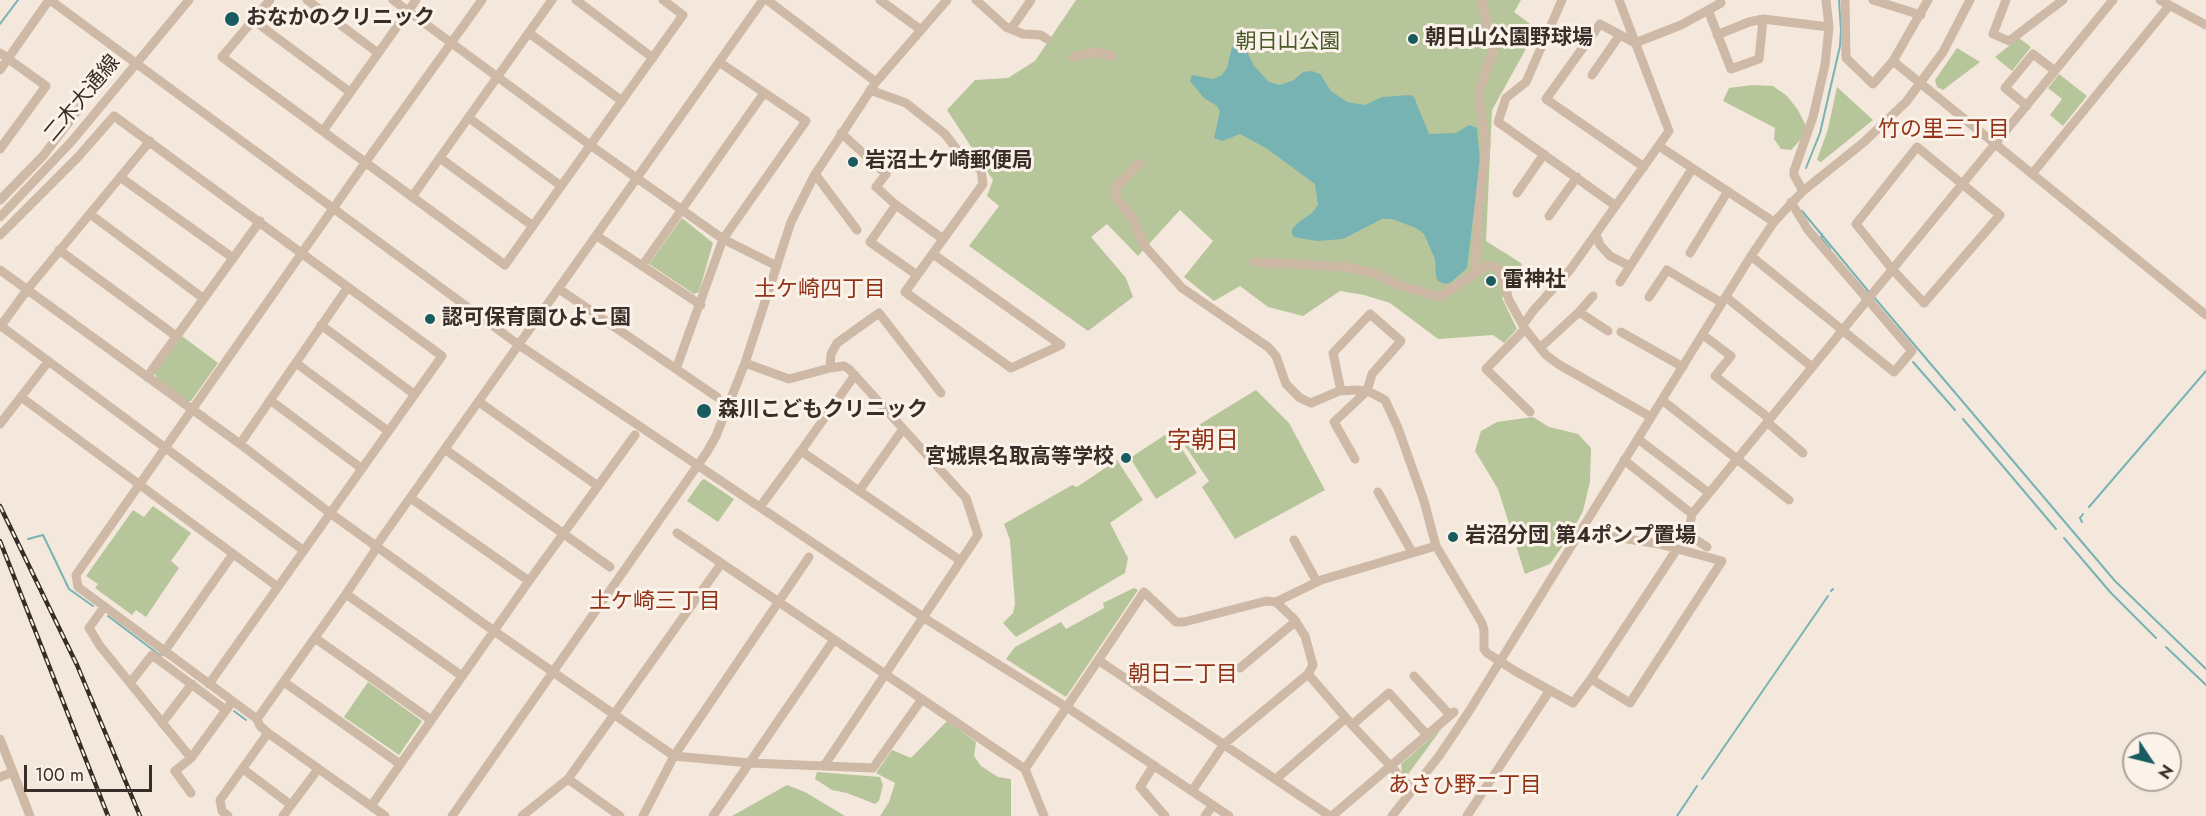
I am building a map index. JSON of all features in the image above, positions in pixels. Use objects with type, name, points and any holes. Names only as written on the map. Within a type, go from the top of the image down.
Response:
[{"type":"street","points":[[0,70],[4,56],[50,0],[138,62],[519,345],[923,617],[1066,707],[1229,816]]},
{"type":"street","name":"二木大通線","points":[[0,217],[58,157],[189,0]]},
{"type":"street","points":[[270,0],[222,57],[505,265],[683,15],[663,0]]},
{"type":"street","points":[[307,0],[378,53]]},
{"type":"street","points":[[393,0],[636,179],[723,239],[777,266]]},
{"type":"street","points":[[322,131],[416,0]]},
{"type":"street","points":[[229,706],[209,684],[78,587],[76,576],[482,0]]},
{"type":"street","points":[[412,197],[552,0]]},
{"type":"street","points":[[576,0],[653,58]]},
{"type":"street","points":[[256,719],[346,594],[376,546],[412,499],[636,179],[765,0],[876,82]]},
{"type":"street","points":[[880,0],[921,30]]},
{"type":"street","points":[[452,816],[716,436],[745,363],[791,222],[815,174],[876,82],[947,0]]},
{"type":"street","points":[[976,0],[1011,29],[1023,34],[1041,35],[1047,39]]},
{"type":"street","points":[[1011,29],[1031,0]]},
{"type":"street","points":[[1475,273],[1486,143],[1479,98],[1493,51],[1482,0]]},
{"type":"street","points":[[1562,0],[1526,82],[1506,98],[1498,122],[1616,206]]},
{"type":"street","points":[[1530,412],[1486,369],[1524,327],[1533,311],[1570,270],[1669,131],[1618,0]]},
{"type":"street","points":[[1644,167],[1546,99],[1600,24],[1635,43],[1681,25],[1721,3],[1720,0]]},
{"type":"street","points":[[1803,191],[1794,171],[1813,117],[1826,57],[1829,27],[1826,0]]},
{"type":"street","points":[[1845,0],[1846,58],[1873,84],[1893,61],[1928,0]]},
{"type":"street","points":[[1872,0],[1921,15]]},
{"type":"street","points":[[1392,816],[1454,735],[1774,222],[1803,191],[1893,116],[1921,83],[1952,37],[1970,0]]},
{"type":"street","points":[[2006,0],[1994,34],[2009,41],[2063,0]]},
{"type":"street","points":[[1707,547],[1692,537],[1689,530],[1692,514],[2113,0]]},
{"type":"street","points":[[2160,0],[2206,26]]},
{"type":"street","points":[[2032,174],[2169,6]]},
{"type":"street","points":[[1708,10],[1731,69],[1759,59],[1763,19]]},
{"type":"street","points":[[1717,35],[1763,19],[1829,27]]},
{"type":"street","points":[[253,20],[350,92]]},
{"type":"street","points":[[529,33],[622,101]]},
{"type":"street","points":[[1592,75],[1620,36]]},
{"type":"street","points":[[1073,57],[1095,52],[1112,56]]},
{"type":"street","points":[[2027,106],[2005,88],[2033,54],[2055,71]]},
{"type":"street","points":[[0,149],[46,86],[4,56]]},
{"type":"street","points":[[1893,61],[2206,315]]},
{"type":"street","points":[[676,369],[723,239],[806,121],[719,62]]},
{"type":"street","points":[[870,90],[906,103],[945,134],[963,156],[981,170],[983,184],[905,292],[1011,368],[1061,345],[933,254]]},
{"type":"street","points":[[642,266],[764,93]]},
{"type":"street","points":[[0,200],[43,156],[81,106]]},
{"type":"street","points":[[0,236],[78,157],[114,116],[442,356],[209,684]]},
{"type":"street","points":[[469,118],[561,186]]},
{"type":"street","points":[[842,133],[886,174],[876,187],[896,205],[943,239]]},
{"type":"street","points":[[150,141],[59,250],[1,327],[303,550]]},
{"type":"street","points":[[1659,146],[1774,222]]},
{"type":"street","points":[[1917,147],[2000,215],[1924,303],[1892,269],[1856,224],[1917,147]]},
{"type":"street","points":[[1516,193],[1544,154]]},
{"type":"street","points":[[440,158],[533,226]]},
{"type":"street","points":[[1139,164],[1116,187],[1116,198],[1132,218],[1143,244],[1182,288],[1268,346],[1276,357],[1286,384],[1300,398],[1311,403],[1341,391],[1367,391],[1385,400],[1398,428],[1424,501],[1436,546],[1482,622],[1485,651],[1573,703],[1677,549]]},
{"type":"street","points":[[1620,282],[1692,169]]},
{"type":"street","points":[[815,174],[857,231]]},
{"type":"street","points":[[120,177],[233,258]]},
{"type":"street","points":[[1550,216],[1577,177]]},
{"type":"street","points":[[1690,253],[1728,191]]},
{"type":"street","points":[[1751,256],[1894,372],[1911,351],[1870,295],[1808,230],[1791,202]]},
{"type":"street","points":[[896,205],[870,242],[916,275]]},
{"type":"street","points":[[90,214],[203,298]]},
{"type":"street","points":[[147,377],[260,221]]},
{"type":"street","points":[[1596,235],[1600,245],[1610,256],[1630,266]]},
{"type":"street","points":[[597,236],[700,305]]},
{"type":"street","points":[[59,250],[176,336]]},
{"type":"street","points":[[1254,262],[1345,267],[1373,273],[1409,289],[1439,297],[1488,265],[1497,268],[1502,276],[1509,300],[1524,327],[1540,348],[1558,364],[1652,417]]},
{"type":"street","points":[[0,270],[240,444],[330,513],[674,756],[750,763],[873,768],[922,699]]},
{"type":"street","points":[[1649,297],[1666,270],[1724,300],[1812,367]]},
{"type":"street","points":[[240,444],[348,287]]},
{"type":"street","points":[[559,289],[717,397]]},
{"type":"street","points":[[1540,348],[1593,296]]},
{"type":"street","points":[[1579,312],[1608,331]]},
{"type":"street","points":[[830,368],[831,354],[837,343],[879,313],[940,393]]},
{"type":"street","points":[[1341,391],[1333,353],[1370,314],[1401,341],[1372,374],[1367,391],[1334,422],[1355,459]]},
{"type":"street","points":[[321,325],[414,394]]},
{"type":"street","points":[[1621,332],[1683,367]]},
{"type":"street","points":[[1703,335],[1731,356],[1715,376],[1803,453]]},
{"type":"street","points":[[0,424],[48,362]]},
{"type":"street","points":[[296,363],[388,431]]},
{"type":"street","points":[[745,363],[789,379],[844,366],[855,375],[966,498],[978,535],[824,766]]},
{"type":"street","points":[[760,507],[855,375]]},
{"type":"street","points":[[21,397],[278,587]]},
{"type":"street","points":[[270,400],[361,468]]},
{"type":"street","points":[[1662,400],[1789,500]]},
{"type":"street","points":[[479,402],[598,486]]},
{"type":"street","points":[[859,491],[903,429]]},
{"type":"street","points":[[371,806],[634,435]]},
{"type":"street","points":[[1638,439],[1709,493]]},
{"type":"street","points":[[446,450],[610,567]]},
{"type":"street","points":[[801,451],[961,561]]},
{"type":"street","points":[[1624,460],[1692,514]]},
{"type":"street","points":[[1378,492],[1412,552]]},
{"type":"street","points":[[412,499],[529,581]]},
{"type":"street","points":[[1582,529],[1590,533],[1677,549],[1722,561],[1630,703],[1591,679]]},
{"type":"street","points":[[677,533],[1024,769],[1044,816]]},
{"type":"street","points":[[1294,540],[1317,582]]},
{"type":"street","points":[[1024,769],[1144,592],[1176,622],[1266,601],[1276,602],[1317,582],[1436,546]]},
{"type":"street","points":[[164,652],[233,554]]},
{"type":"street","points":[[643,816],[674,756],[809,557]]},
{"type":"street","points":[[522,816],[568,779],[721,564]]},
{"type":"street","points":[[346,594],[462,676]]},
{"type":"street","points":[[1192,791],[1224,744],[1308,674],[1312,665],[1311,651],[1305,636],[1296,621],[1276,602]]},
{"type":"street","points":[[104,607],[89,628],[129,683],[191,758]]},
{"type":"street","points":[[1240,668],[1296,621]]},
{"type":"street","points":[[315,638],[431,720]]},
{"type":"street","points":[[713,816],[833,641]]},
{"type":"street","points":[[129,683],[152,655],[192,684],[256,719],[268,734],[385,816]]},
{"type":"street","points":[[1098,660],[1331,816],[1452,713],[1414,676]]},
{"type":"street","points":[[1308,674],[1413,790]]},
{"type":"street","points":[[284,682],[400,764]]},
{"type":"street","points":[[162,723],[192,684]]},
{"type":"street","points":[[1467,816],[1550,690]]},
{"type":"street","points":[[1276,778],[1389,693],[1426,735]]},
{"type":"street","points":[[191,793],[175,771],[191,758],[229,706]]},
{"type":"street","points":[[228,816],[222,811],[220,800],[268,734]]},
{"type":"street","points":[[0,739],[30,816]]},
{"type":"street","points":[[1154,765],[1140,787],[1165,816]]},
{"type":"street","points":[[243,769],[291,805]]},
{"type":"street","points":[[283,816],[318,769]]},
{"type":"street","points":[[0,777],[13,772]]},
{"type":"street","points":[[568,779],[620,816]]},
{"type":"street","points":[[1205,816],[1213,805]]},
{"type":"green space","name":"朝日山公園","points":[[1076,0],[1521,0],[1514,12],[1537,29],[1492,110],[1486,241],[1521,263],[1526,277],[1523,283],[1502,298],[1517,329],[1504,343],[1493,335],[1438,339],[1390,303],[1340,291],[1303,316],[1268,307],[1240,286],[1214,301],[1184,277],[1213,241],[1180,210],[1138,256],[1107,224],[1091,237],[1126,278],[1133,297],[1088,331],[969,246],[999,206],[987,196],[993,180],[947,110],[975,80],[1008,78],[1035,61]]},
{"type":"green space","points":[[2019,38],[2031,47],[2012,71],[1995,57]]},
{"type":"green space","points":[[1957,48],[1980,62],[1943,90],[1937,87],[1935,80]]},
{"type":"green space","points":[[2059,74],[2087,96],[2063,126],[2050,115],[2062,99],[2048,88]]},
{"type":"green space","points":[[1753,85],[1773,86],[1787,96],[1798,110],[1806,126],[1804,136],[1791,150],[1781,149],[1774,139],[1775,128],[1723,101],[1729,88]]},
{"type":"green space","points":[[1837,87],[1873,120],[1821,162],[1817,160],[1828,129]]},
{"type":"green space","points":[[682,218],[713,243],[699,292],[694,294],[649,264]]},
{"type":"green space","points":[[182,336],[218,363],[191,401],[184,401],[157,381],[155,373]]},
{"type":"green space","points":[[1256,390],[1289,423],[1325,490],[1235,539],[1202,487],[1209,481],[1179,437]]},
{"type":"green space","points":[[1533,417],[1549,427],[1578,434],[1591,448],[1590,482],[1583,511],[1569,537],[1550,564],[1525,574],[1498,489],[1475,451],[1481,431],[1497,422]]},
{"type":"green space","points":[[1171,431],[1197,473],[1156,499],[1130,458]]},
{"type":"green space","points":[[1117,460],[1143,500],[1110,523],[1128,558],[1125,573],[1016,637],[1003,623],[1013,613],[1015,604],[1010,540],[1004,524],[1072,485],[1077,487]]},
{"type":"green space","points":[[704,479],[734,499],[718,522],[687,501]]},
{"type":"green space","points":[[153,506],[191,533],[171,561],[179,568],[146,617],[136,610],[132,615],[95,588],[98,584],[86,576],[133,510],[144,517]]},
{"type":"green space","points":[[1134,588],[1138,590],[1066,697],[1006,659],[1015,647],[1061,622],[1066,629],[1104,608],[1103,603]]},
{"type":"green space","points":[[368,682],[422,721],[399,755],[344,717]]},
{"type":"green space","points":[[947,721],[976,742],[974,756],[981,766],[998,777],[1011,779],[1011,816],[880,816],[889,802],[895,783],[876,773],[892,750],[911,758]]},
{"type":"green space","points":[[1442,728],[1406,777],[1402,772],[1401,764]]},
{"type":"green space","points":[[817,772],[880,777],[883,785],[879,801],[875,804],[832,790],[815,779]]},
{"type":"green space","points":[[787,785],[805,792],[845,816],[732,816]]},
{"type":"water","points":[[1237,41],[1242,41],[1254,66],[1269,82],[1280,85],[1294,80],[1303,72],[1312,71],[1320,74],[1331,91],[1347,102],[1365,105],[1382,97],[1410,95],[1414,97],[1429,134],[1456,133],[1469,125],[1477,128],[1480,161],[1467,268],[1450,283],[1445,284],[1438,281],[1435,259],[1424,234],[1416,228],[1392,219],[1382,219],[1343,239],[1317,241],[1294,237],[1292,229],[1312,213],[1318,205],[1315,184],[1266,148],[1240,134],[1222,141],[1214,138],[1220,111],[1217,106],[1204,98],[1190,81],[1192,75],[1213,79],[1222,75],[1227,68],[1232,47]]},
{"type":"waterway","points":[[0,24],[18,0]]},
{"type":"waterway","points":[[1806,168],[1820,133],[1840,46],[1839,0]]},
{"type":"waterway","points":[[1802,211],[1869,292]]},
{"type":"waterway","points":[[1822,234],[1821,238],[1830,249]]},
{"type":"waterway","points":[[1873,296],[2115,581],[2206,669]]},
{"type":"waterway","points":[[1913,362],[1955,410]]},
{"type":"waterway","points":[[2089,507],[2206,371]]},
{"type":"waterway","points":[[1963,419],[2056,529]]},
{"type":"waterway","points":[[2082,522],[2080,518],[2083,514]]},
{"type":"waterway","points":[[28,539],[43,535],[69,589],[93,606]]},
{"type":"waterway","points":[[2064,538],[2111,593],[2156,638]]},
{"type":"waterway","points":[[1702,779],[1828,596]]},
{"type":"waterway","points":[[108,616],[161,656]]},
{"type":"waterway","points":[[2166,647],[2206,685]]},
{"type":"waterway","points":[[234,711],[246,720]]},
{"type":"waterway","points":[[1677,816],[1697,786]]},
{"type":"railway","points":[[0,506],[77,665],[140,816]]},
{"type":"railway","points":[[0,541],[108,816]]},
{"type":"place","name":"おなかのクリニック","points":[[232,19]]},
{"type":"place","name":"朝日山公園野球場","points":[[1413,39]]},
{"type":"place","name":"岩沼土ケ崎郵便局","points":[[853,162]]},
{"type":"place","name":"雷神社","points":[[1491,281]]},
{"type":"place","name":"認可保育園ひよこ園","points":[[430,319]]},
{"type":"place","name":"森川こどもクリニック","points":[[704,411]]},
{"type":"place","name":"宮城県名取高等学校","points":[[1126,458]]},
{"type":"place","name":"岩沼分団 第4ポンプ置場","points":[[1453,537]]},
{"type":"district","name":"竹の里三丁目","points":[[1944,131]]},
{"type":"district","name":"土ケ崎四丁目","points":[[820,291]]},
{"type":"district","name":"字朝日","points":[[1203,442]]},
{"type":"district","name":"土ケ崎三丁目","points":[[655,603]]},
{"type":"district","name":"朝日二丁目","points":[[1183,676]]},
{"type":"district","name":"あさひ野二丁目","points":[[1465,787]]}]
